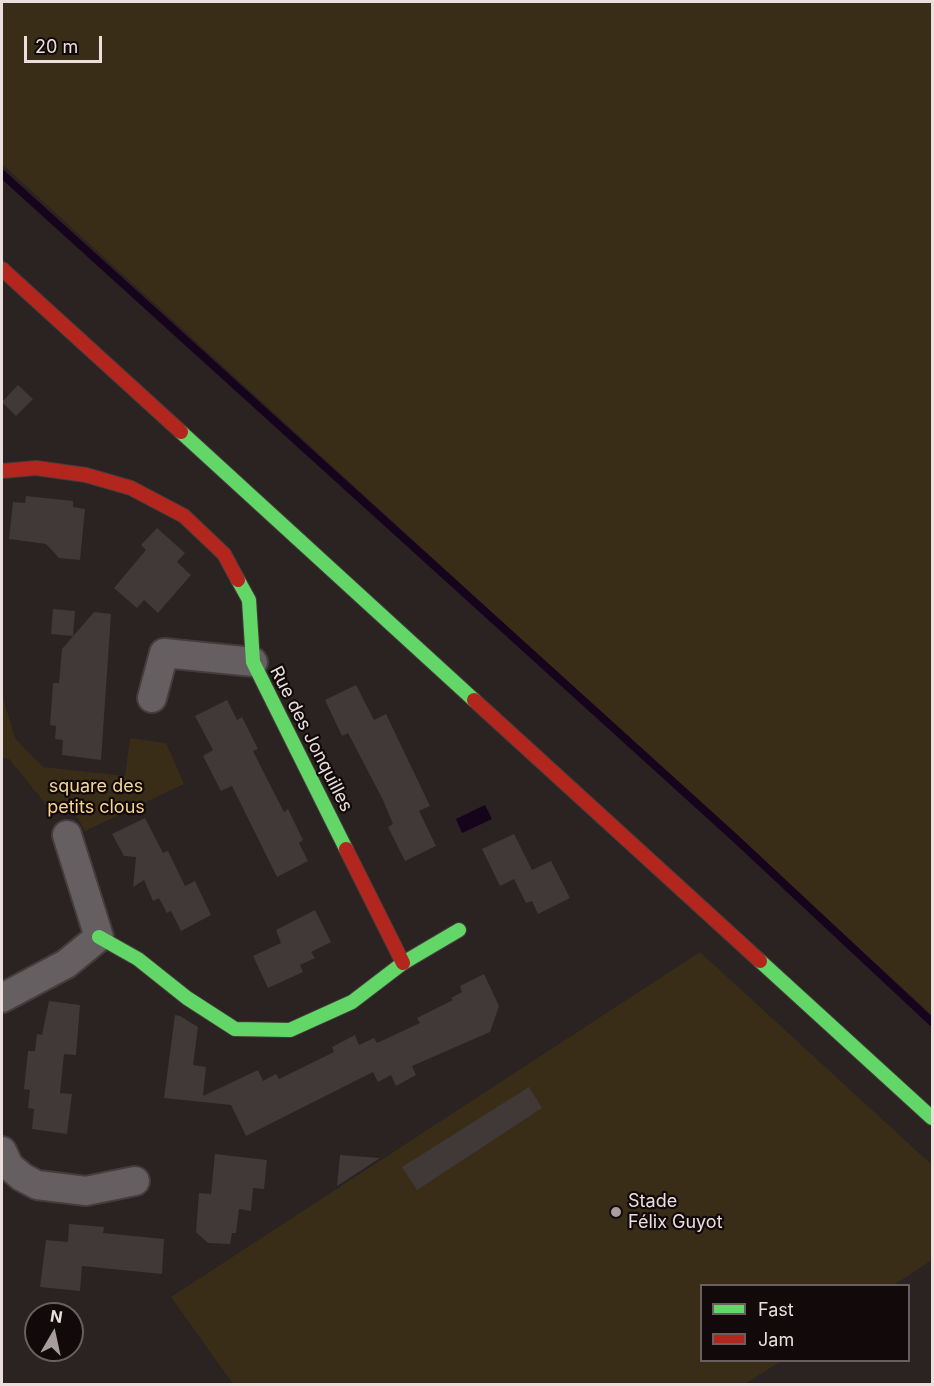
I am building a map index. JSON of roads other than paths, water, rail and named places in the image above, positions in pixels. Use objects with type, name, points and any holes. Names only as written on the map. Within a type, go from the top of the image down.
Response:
[{"type":"main road","points":[[2,269],[933,1118]]},
{"type":"main road","name":"Rue des Jonquilles","points":[[2,471],[36,468],[86,475],[131,488],[184,516],[224,554],[249,600],[253,662],[403,963]]},
{"type":"main road","points":[[99,937],[138,959],[187,998],[235,1029],[290,1030],[352,1002],[403,963],[459,930]]},
{"type":"street","points":[[152,698],[164,653],[253,662]]},
{"type":"street","points":[[2,998],[66,964],[99,937],[67,835]]},
{"type":"street","points":[[2,1151],[9,1166],[22,1177],[37,1185],[86,1191],[135,1181]]},
{"type":"waterway","points":[[2,174],[735,838],[932,1022]]},
{"type":"place","name":"Stade Félix Guyot","points":[[616,1212]]},
{"type":"park label","name":"square des petits clous","points":[[96,797]]}]
